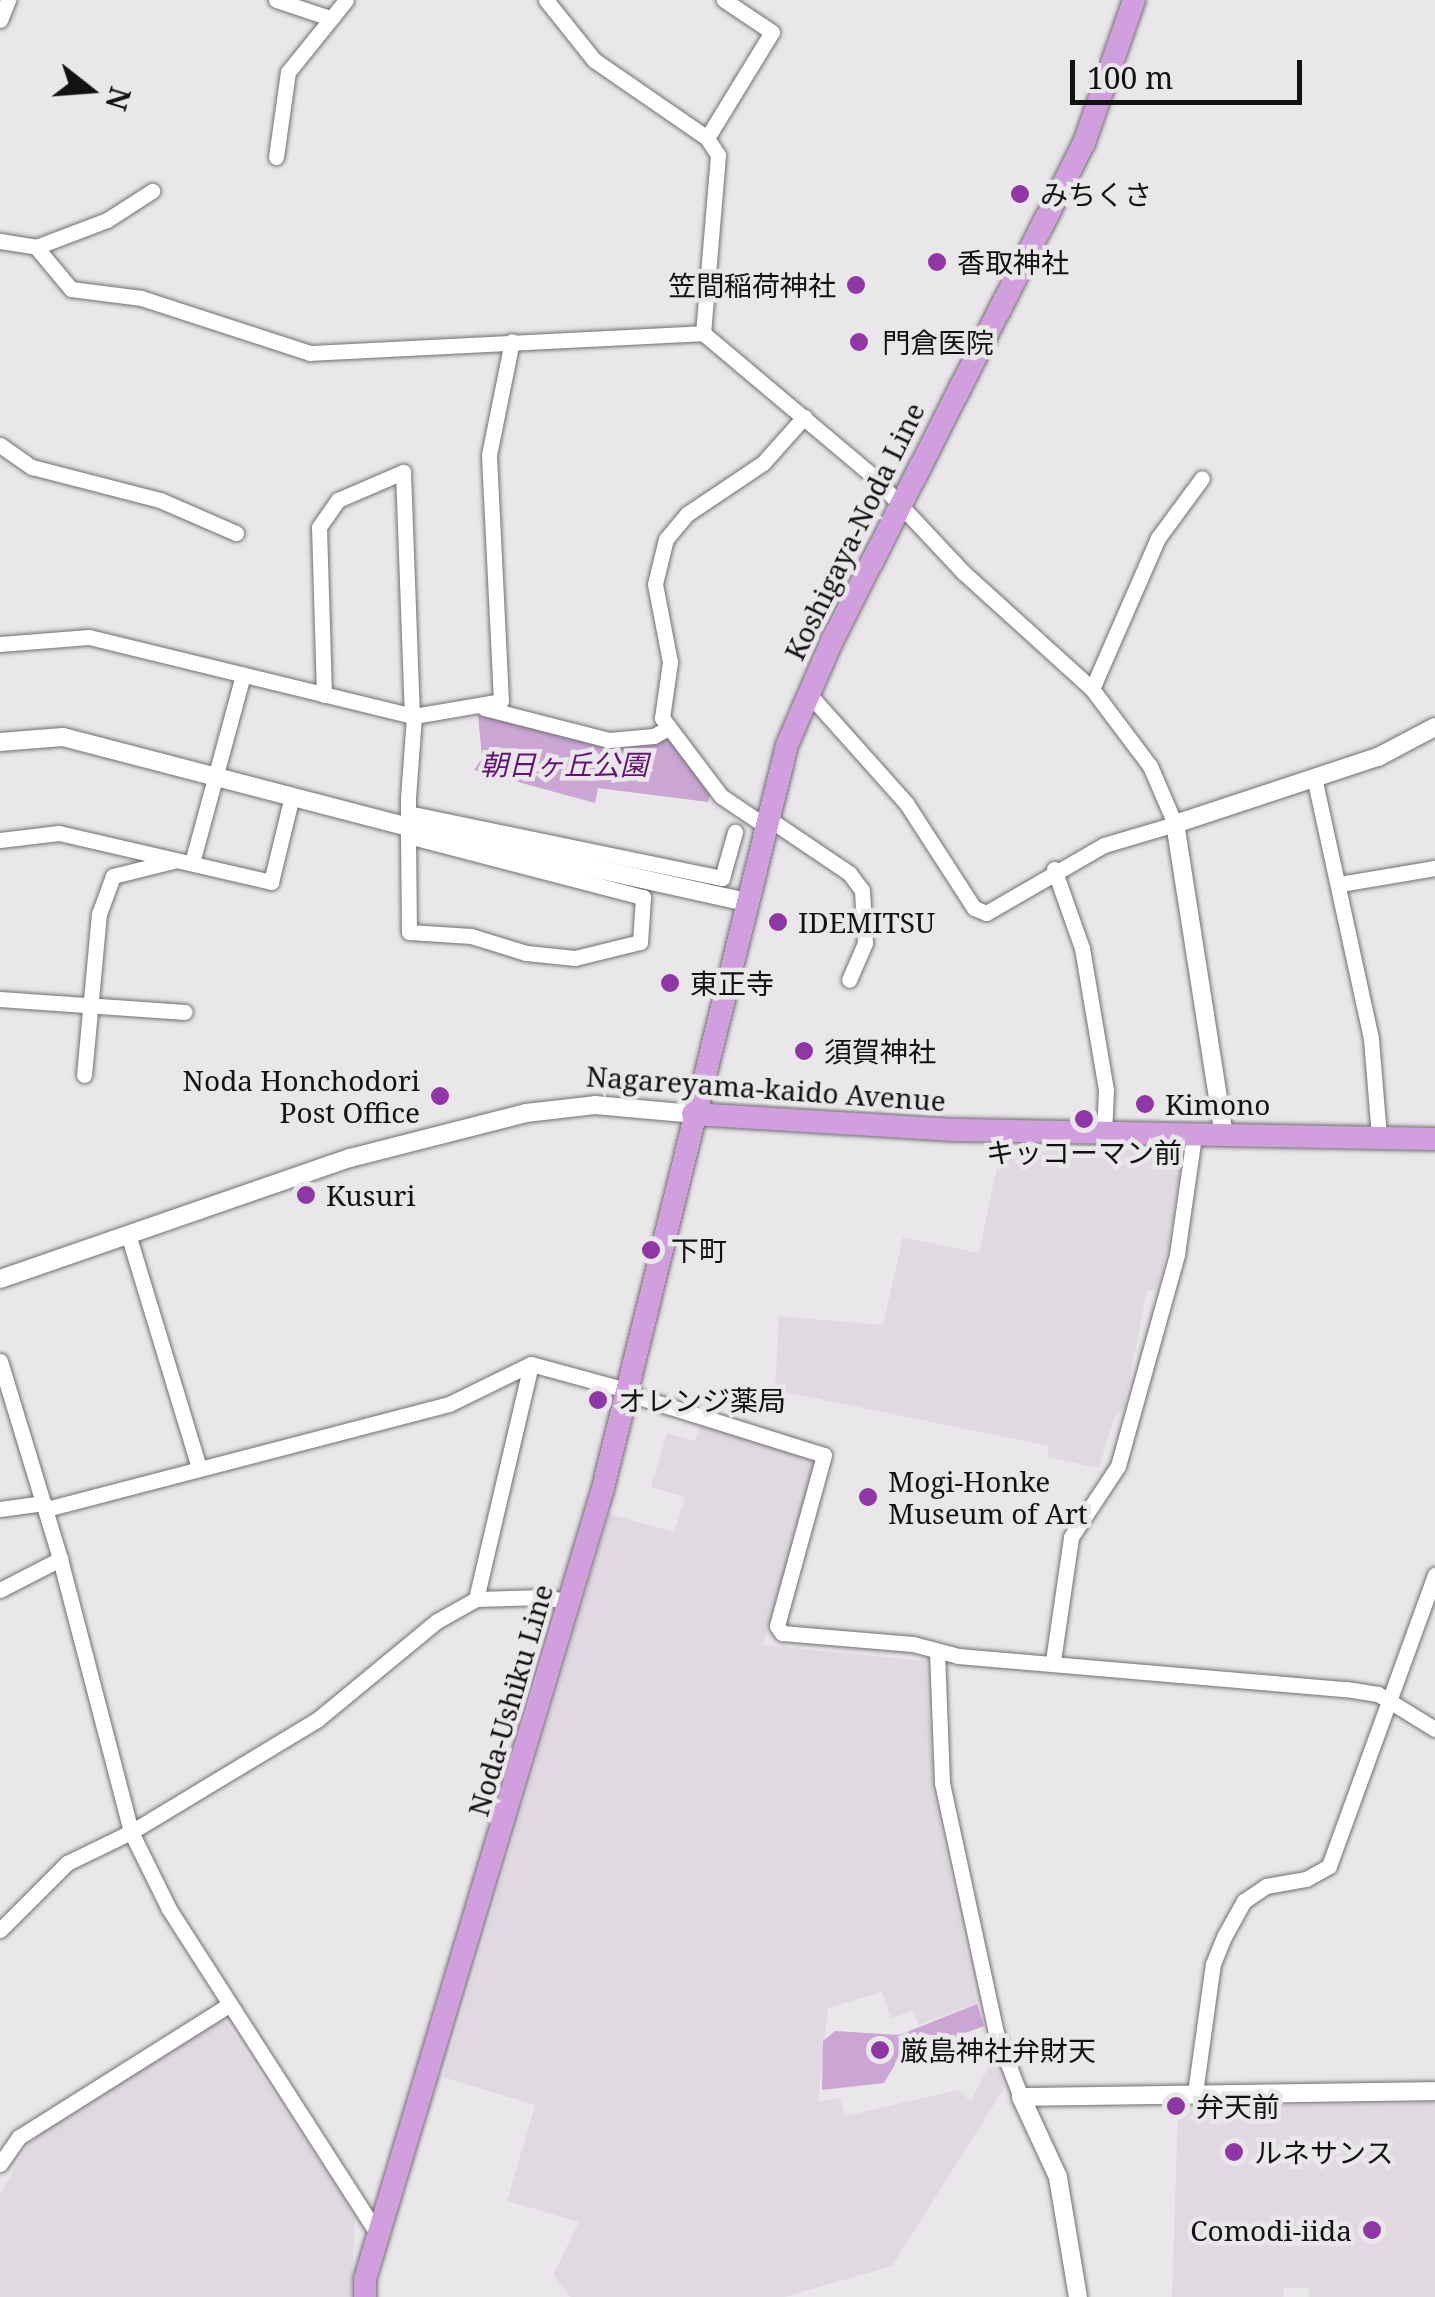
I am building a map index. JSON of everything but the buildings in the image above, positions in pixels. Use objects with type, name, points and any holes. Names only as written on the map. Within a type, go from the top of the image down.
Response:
[{"type":"main road","name":"Koshigaya-Noda Line","points":[[694,1114],[765,821],[807,692],[1084,142],[1134,0]]},
{"type":"main road","name":"Nagareyama-kaido Avenue","points":[[694,1114],[1104,1134],[1435,1139]]},
{"type":"main road","name":"Noda-Ushiku Line","points":[[366,2297],[379,2236],[570,1602],[627,1391],[694,1114]]},
{"type":"street","points":[[0,20],[8,0]]},
{"type":"street","points":[[276,0],[327,17]]},
{"type":"street","points":[[276,157],[288,72],[327,17],[346,0]]},
{"type":"street","points":[[546,0],[594,60],[707,138],[718,156],[703,333]]},
{"type":"street","points":[[707,138],[772,32],[724,0]]},
{"type":"street","points":[[0,241],[36,247],[107,220],[152,191]]},
{"type":"street","points":[[36,247],[72,290],[140,298],[290,350],[703,333],[804,417],[1092,690],[1150,766],[1175,824],[1224,1136]]},
{"type":"street","points":[[0,644],[89,636],[413,716],[502,702],[489,455],[512,341]]},
{"type":"street","points":[[804,417],[771,456],[687,514],[666,539],[655,584],[670,657],[662,706],[668,728],[721,796],[849,872],[862,890],[865,942],[849,980]]},
{"type":"street","points":[[0,445],[32,467],[160,500],[236,534]]},
{"type":"street","points":[[324,695],[319,528],[338,500],[403,472],[413,716],[408,825],[409,932],[470,936],[526,953],[575,958],[640,942],[643,897],[408,825]]},
{"type":"street","points":[[1092,690],[1158,538],[1202,478]]},
{"type":"street","points":[[187,859],[243,675]]},
{"type":"street","points":[[807,692],[906,803],[974,908],[986,912],[1054,869],[1104,844],[1378,758],[1435,727]]},
{"type":"street","points":[[477,706],[609,740],[654,736],[668,728]]},
{"type":"street","points":[[0,742],[63,737],[408,825],[746,902]]},
{"type":"street","points":[[1314,776],[1371,1038],[1379,1137]]},
{"type":"street","points":[[0,840],[59,833],[187,859],[271,882],[292,796]]},
{"type":"street","points":[[408,825],[722,878],[735,832]]},
{"type":"street","points":[[84,1075],[99,914],[113,876],[187,859]]},
{"type":"street","points":[[1340,884],[1435,868]]},
{"type":"street","points":[[1054,869],[1082,948],[1106,1090],[1104,1134]]},
{"type":"street","points":[[0,999],[185,1012]]},
{"type":"street","name":"Nagareyama-kaido Avenue","points":[[0,1279],[350,1158],[526,1113],[596,1105],[694,1114]]},
{"type":"street","points":[[1053,1661],[1072,1537],[1118,1466],[1176,1254],[1194,1136]]},
{"type":"street","points":[[128,1234],[198,1466]]},
{"type":"street","points":[[0,1361],[60,1559],[131,1832],[169,1908],[379,2236]]},
{"type":"street","points":[[476,1600],[531,1364]]},
{"type":"street","points":[[0,1509],[45,1506],[449,1404],[531,1364],[824,1455],[777,1626],[782,1633],[937,1652],[1346,1689],[1378,1694],[1435,1729]]},
{"type":"street","points":[[0,1590],[60,1559]]},
{"type":"street","points":[[1194,2093],[1213,1964],[1225,1934],[1244,1901],[1266,1886],[1306,1880],[1328,1866],[1435,1575]]},
{"type":"street","points":[[0,1930],[52,1874],[131,1832],[318,1719],[437,1621],[476,1600],[543,1596],[570,1602]]},
{"type":"street","points":[[937,1652],[942,1783],[996,2034],[1058,2178],[1074,2296]]},
{"type":"street","points":[[0,2164],[18,2137],[230,2004]]},
{"type":"street","points":[[1020,2097],[1435,2091]]},
{"type":"shaded area","points":[[1001,1147],[1175,1151],[1182,1161],[1167,1250],[1156,1290],[1147,1290],[1124,1408],[1114,1418],[1099,1468],[1047,1457],[1049,1446],[775,1390],[779,1316],[883,1325],[903,1237],[979,1253]]},
{"type":"shaded area","points":[[701,1425],[810,1456],[815,1463],[763,1645],[926,1661],[933,1791],[977,2003],[919,2025],[913,2011],[891,2018],[882,1992],[828,2008],[818,2102],[840,2098],[845,2116],[958,2090],[971,2101],[993,2058],[1005,2087],[892,2266],[784,2297],[571,2297],[553,2275],[579,2222],[507,2201],[535,2105],[443,2077],[609,1514],[674,1532],[685,1497],[651,1487],[667,1433],[695,1441]]},
{"type":"shaded area","points":[[220,2014],[345,2200],[355,2222],[351,2297],[0,2297],[0,2194],[29,2144],[80,2100]]},
{"type":"shaded area","points":[[1435,2103],[1435,2297],[1309,2297],[1309,2288],[1284,2288],[1283,2297],[1172,2297],[1178,2107]]},
{"type":"green space","name":"朝日ヶ丘公園","points":[[478,715],[606,746],[669,739],[710,795],[708,802],[598,788],[595,803],[474,770],[482,758]]},
{"type":"green space","points":[[977,2004],[984,2026],[899,2058],[884,2083],[822,2090],[823,2041],[835,2031],[899,2035]]},
{"type":"place","name":"みちくさ","points":[[1020,194]]},
{"type":"place","name":"香取神社","points":[[937,262]]},
{"type":"place","name":"笠間稲荷神社","points":[[856,285]]},
{"type":"place","name":"門倉医院","points":[[859,342]]},
{"type":"place","name":"IDEMITSU","points":[[778,922]]},
{"type":"place","name":"東正寺","points":[[670,983]]},
{"type":"place","name":"須賀神社","points":[[804,1051]]},
{"type":"place","name":"Noda Honchodori Post Office","points":[[440,1096]]},
{"type":"place","name":"Kimono","points":[[1145,1104]]},
{"type":"place","name":"キッコーマン前","points":[[1084,1119]]},
{"type":"place","name":"Kusuri","points":[[306,1195]]},
{"type":"place","name":"下町","points":[[651,1250]]},
{"type":"place","name":"オレンジ薬局","points":[[598,1400]]},
{"type":"place","name":"Mogi-Honke Museum of Art","points":[[868,1497]]},
{"type":"place","name":"厳島神社弁財天","points":[[880,2050]]},
{"type":"place","name":"弁天前","points":[[1176,2106]]},
{"type":"place","name":"ルネサンス","points":[[1234,2152]]},
{"type":"place","name":"Comodi-iida","points":[[1372,2230]]}]
